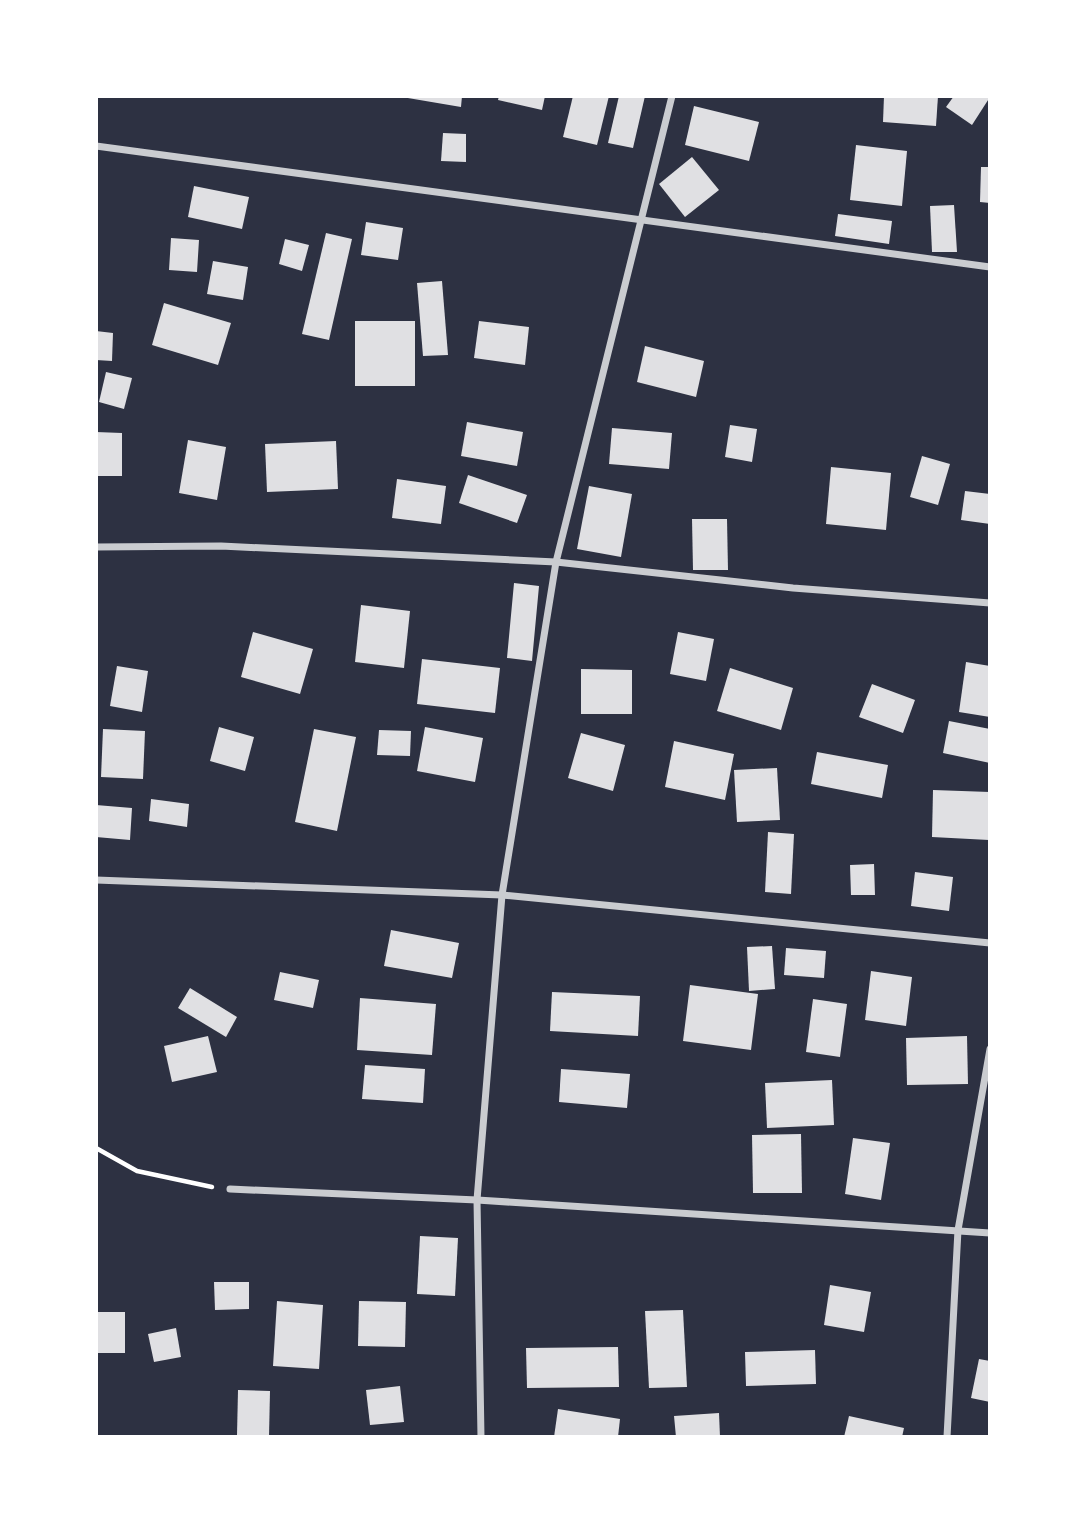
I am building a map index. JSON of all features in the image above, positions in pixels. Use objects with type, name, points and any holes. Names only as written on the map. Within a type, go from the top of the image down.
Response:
[{"type":"street","points":[[481,1437],[477,1200],[502,895],[556,562],[672,96]]},
{"type":"street","points":[[96,146],[990,267]]},
{"type":"street","points":[[96,547],[221,546],[556,562],[793,589],[990,603]]},
{"type":"street","points":[[96,880],[502,895],[990,943]]},
{"type":"street","points":[[947,1437],[958,1230],[990,1049]]},
{"type":"street","points":[[230,1189],[477,1200],[990,1233]]},
{"type":"path","points":[[96,1148],[137,1171],[160,1178],[230,1189]]},
{"type":"building","points":[[396,96],[462,96],[461,107]]},
{"type":"building","points":[[499,96],[545,96],[542,110],[498,100]]},
{"type":"building","points":[[573,96],[609,96],[597,145],[563,137]]},
{"type":"building","points":[[619,96],[645,96],[633,148],[608,143]]},
{"type":"building","points":[[884,96],[938,96],[936,126],[883,122]]},
{"type":"building","points":[[954,96],[990,97],[972,125],[946,107]]},
{"type":"building","points":[[694,106],[759,122],[749,161],[685,145]]},
{"type":"building","points":[[443,133],[466,134],[466,162],[441,161]]},
{"type":"building","points":[[856,145],[907,151],[902,206],[850,200]]},
{"type":"building","points":[[692,157],[719,190],[685,217],[659,184]]},
{"type":"building","points":[[981,167],[990,167],[990,203],[980,202]]},
{"type":"building","points":[[194,186],[249,197],[242,229],[188,217]]},
{"type":"building","points":[[954,205],[957,252],[932,252],[930,206]]},
{"type":"building","points":[[838,214],[892,221],[889,244],[835,236]]},
{"type":"building","points":[[366,222],[403,228],[398,260],[361,255]]},
{"type":"building","points":[[326,233],[352,239],[329,340],[302,334]]},
{"type":"building","points":[[171,238],[199,240],[197,272],[169,270]]},
{"type":"building","points":[[285,239],[309,245],[302,271],[279,264]]},
{"type":"building","points":[[213,261],[248,267],[243,300],[207,294]]},
{"type":"building","points":[[442,281],[448,355],[423,356],[417,283]]},
{"type":"building","points":[[164,303],[231,323],[218,365],[152,345]]},
{"type":"building","points":[[355,321],[415,321],[415,386],[355,386]]},
{"type":"building","points":[[479,321],[529,327],[525,365],[474,358]]},
{"type":"building","points":[[96,331],[113,333],[112,361],[96,360]]},
{"type":"building","points":[[645,346],[704,361],[696,397],[637,382]]},
{"type":"building","points":[[106,372],[132,378],[124,409],[99,402]]},
{"type":"building","points":[[467,422],[523,432],[517,466],[461,456]]},
{"type":"building","points":[[730,425],[757,429],[752,462],[725,457]]},
{"type":"building","points":[[612,428],[672,433],[669,469],[609,464]]},
{"type":"building","points":[[96,432],[122,433],[122,476],[96,476]]},
{"type":"building","points":[[188,440],[226,447],[217,500],[179,493]]},
{"type":"building","points":[[336,441],[338,489],[267,492],[265,444]]},
{"type":"building","points":[[922,456],[950,464],[938,505],[910,497]]},
{"type":"building","points":[[831,467],[891,473],[886,530],[826,524]]},
{"type":"building","points":[[468,475],[527,495],[517,523],[459,503]]},
{"type":"building","points":[[397,479],[446,486],[441,524],[392,518]]},
{"type":"building","points":[[589,486],[632,494],[621,557],[577,549]]},
{"type":"building","points":[[965,491],[990,494],[990,524],[961,520]]},
{"type":"building","points":[[692,519],[727,519],[728,570],[693,570]]},
{"type":"building","points":[[514,583],[539,586],[532,661],[507,658]]},
{"type":"building","points":[[361,605],[410,611],[404,668],[355,662]]},
{"type":"building","points":[[253,632],[313,649],[300,694],[241,677]]},
{"type":"building","points":[[678,632],[714,639],[706,681],[670,674]]},
{"type":"building","points":[[422,659],[500,668],[495,713],[417,704]]},
{"type":"building","points":[[966,662],[990,666],[990,717],[959,712]]},
{"type":"building","points":[[117,666],[148,671],[142,712],[110,706]]},
{"type":"building","points":[[730,668],[793,688],[781,730],[717,711]]},
{"type":"building","points":[[581,669],[632,670],[632,714],[581,714]]},
{"type":"building","points":[[872,684],[915,700],[903,733],[859,717]]},
{"type":"building","points":[[949,721],[990,729],[990,763],[943,753]]},
{"type":"building","points":[[219,727],[254,737],[245,771],[210,761]]},
{"type":"building","points":[[425,727],[483,738],[475,782],[417,771]]},
{"type":"building","points":[[103,729],[145,731],[143,779],[101,777]]},
{"type":"building","points":[[314,729],[356,737],[337,831],[295,822]]},
{"type":"building","points":[[379,730],[411,731],[410,756],[377,755]]},
{"type":"building","points":[[581,733],[625,745],[613,791],[568,778]]},
{"type":"building","points":[[674,741],[734,754],[725,800],[665,787]]},
{"type":"building","points":[[817,752],[888,765],[882,798],[811,784]]},
{"type":"building","points":[[777,768],[780,820],[737,822],[734,770]]},
{"type":"building","points":[[933,790],[990,792],[989,840],[932,837]]},
{"type":"building","points":[[151,799],[189,804],[187,827],[149,821]]},
{"type":"building","points":[[96,805],[132,808],[130,840],[96,837]]},
{"type":"building","points":[[768,832],[794,834],[791,894],[765,892]]},
{"type":"building","points":[[874,864],[875,895],[851,895],[850,865]]},
{"type":"building","points":[[915,872],[953,877],[949,911],[911,906]]},
{"type":"building","points":[[391,930],[459,943],[452,978],[384,966]]},
{"type":"building","points":[[772,946],[775,989],[749,991],[747,947]]},
{"type":"building","points":[[786,948],[826,951],[824,978],[784,975]]},
{"type":"building","points":[[871,971],[912,977],[906,1026],[865,1020]]},
{"type":"building","points":[[280,972],[319,980],[313,1008],[274,1000]]},
{"type":"building","points":[[690,985],[758,994],[751,1050],[683,1041]]},
{"type":"building","points":[[190,988],[237,1017],[226,1037],[178,1008]]},
{"type":"building","points":[[552,992],[640,996],[638,1036],[550,1031]]},
{"type":"building","points":[[360,998],[436,1004],[432,1055],[357,1050]]},
{"type":"building","points":[[813,999],[847,1004],[840,1057],[806,1052]]},
{"type":"building","points":[[208,1036],[217,1072],[172,1082],[164,1046]]},
{"type":"building","points":[[967,1036],[968,1084],[907,1085],[906,1038]]},
{"type":"building","points":[[365,1065],[425,1069],[423,1103],[362,1099]]},
{"type":"building","points":[[561,1069],[630,1074],[627,1108],[559,1102]]},
{"type":"building","points":[[832,1080],[834,1125],[767,1128],[765,1083]]},
{"type":"building","points":[[801,1134],[802,1193],[753,1193],[752,1135]]},
{"type":"building","points":[[853,1138],[890,1143],[881,1200],[845,1194]]},
{"type":"building","points":[[420,1236],[458,1238],[455,1296],[417,1294]]},
{"type":"building","points":[[214,1282],[249,1282],[249,1309],[215,1310]]},
{"type":"building","points":[[830,1285],[871,1292],[864,1332],[824,1325]]},
{"type":"building","points":[[277,1301],[323,1305],[319,1369],[273,1366]]},
{"type":"building","points":[[359,1301],[406,1302],[405,1347],[358,1346]]},
{"type":"building","points":[[683,1310],[687,1387],[649,1388],[645,1311]]},
{"type":"building","points":[[96,1312],[125,1312],[125,1353],[96,1353]]},
{"type":"building","points":[[176,1328],[181,1357],[154,1362],[148,1334]]},
{"type":"building","points":[[618,1347],[619,1387],[527,1388],[526,1348]]},
{"type":"building","points":[[815,1350],[816,1384],[746,1386],[745,1352]]},
{"type":"building","points":[[979,1359],[990,1361],[990,1402],[971,1398]]},
{"type":"building","points":[[400,1386],[404,1422],[370,1425],[366,1390]]},
{"type":"building","points":[[238,1390],[270,1391],[269,1437],[237,1435]]},
{"type":"building","points":[[558,1409],[620,1419],[618,1437],[554,1437]]},
{"type":"building","points":[[719,1413],[720,1437],[676,1437],[674,1416]]},
{"type":"building","points":[[849,1416],[904,1428],[902,1437],[844,1437]]}]
